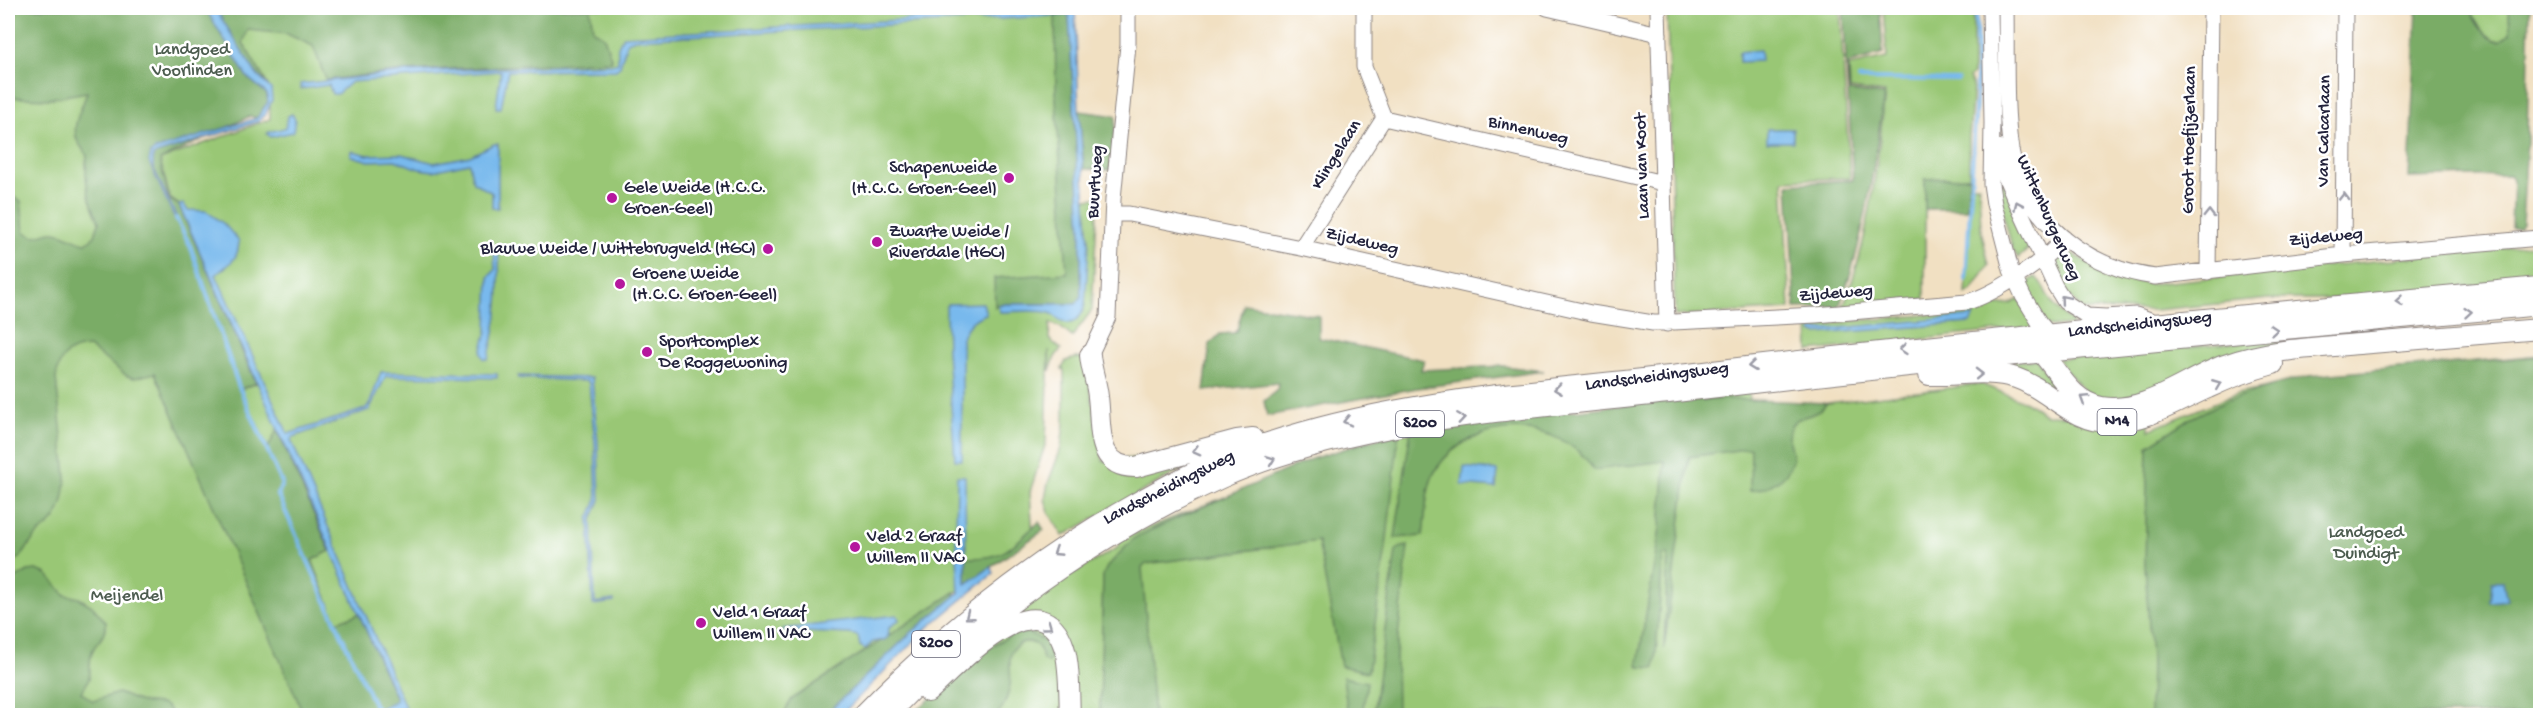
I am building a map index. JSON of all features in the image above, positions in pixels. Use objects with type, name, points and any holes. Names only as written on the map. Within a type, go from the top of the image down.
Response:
[{"type":"main road","name":"Landscheidingsweg","points":[[862,716],[952,630],[1015,579],[1099,524],[1166,486],[1218,461],[1294,434],[1400,409],[1811,368],[1879,369],[2158,323],[2541,287]]},
{"type":"main road","name":"Landscheidingsweg","points":[[886,716],[959,646],[1026,592],[1105,539],[1223,477],[1286,454],[1350,436],[2023,337],[2069,349],[2541,305]]},
{"type":"main road","name":"N14","points":[[2045,343],[2065,385],[2076,395],[2092,404],[2115,408],[2141,404],[2216,368],[2241,360],[2301,348],[2541,328]]},
{"type":"main road","name":"N14","points":[[1879,369],[1932,375],[1985,373],[2005,375],[2028,384],[2084,418],[2115,422],[2135,420],[2152,414],[2210,387],[2260,368],[2354,345]]},
{"type":"main road","points":[[1090,355],[1098,395],[1101,442],[1110,457],[1121,465],[1136,467],[1238,440],[1294,434]]},
{"type":"main road","points":[[902,716],[1004,627],[1032,617],[1046,623],[1058,634],[1065,648],[1070,716]]},
{"type":"street","name":"Buurtweg","points":[[1090,355],[1108,317],[1119,125],[1128,56],[1128,8]]},
{"type":"street","name":"Klingelaan","points":[[1301,248],[1384,118],[1364,67],[1364,8]]},
{"type":"street","points":[[1547,8],[1659,34]]},
{"type":"street","name":"Laan van Koot","points":[[1658,8],[1667,324]]},
{"type":"street","name":"Wittenburgerweg","points":[[1990,8],[1991,184],[2004,250],[2014,278],[2045,343]]},
{"type":"street","name":"Wittenburgerweg","points":[[2006,8],[2008,110],[2012,151],[2019,178],[2030,197],[2063,239]]},
{"type":"street","name":"Groot Hoefijzerlaan","points":[[2208,272],[2211,8]]},
{"type":"street","name":"Van Calcarlaan","points":[[2343,255],[2345,8]]},
{"type":"street","name":"Binnenweg","points":[[1384,118],[1663,183]]},
{"type":"street","name":"Wittenburgerweg","points":[[1992,123],[2001,167],[2062,297],[2078,312],[2100,317],[2136,315],[2158,323]]},
{"type":"street","name":"Zijdeweg","points":[[1113,214],[1130,214],[1301,248],[1591,314],[1667,324],[1816,315],[1967,302],[1983,297],[2014,278],[2054,251],[2063,239],[2099,261],[2132,274],[2155,278],[2343,255],[2541,238]]},
{"type":"green space","name":"Sportcomplex De Roggewoning","points":[[8,8],[1123,8],[1123,11],[1056,13],[1089,243],[1085,199],[1098,198],[1092,310],[1072,337],[1060,327],[1050,323],[1049,339],[1061,349],[1050,371],[1049,350],[1046,442],[1030,492],[1033,536],[954,594],[809,715],[381,715],[337,623],[312,560],[334,549],[286,442],[268,449],[241,389],[259,382],[182,207],[170,198],[160,160],[270,119],[270,92],[87,156],[86,163],[99,222],[313,715],[8,715]]},
{"type":"green space","name":"Landgoed Voorlinden","points":[[18,8],[205,8],[247,77],[267,94],[268,102],[257,118],[250,116],[160,160],[169,199],[179,205],[256,383],[241,389],[268,448],[277,430],[330,551],[312,560],[336,622],[359,614],[397,701],[374,711],[376,715],[304,715],[155,373],[134,378],[127,376],[89,347],[75,349],[62,359],[56,378],[66,476],[63,501],[51,523],[36,536],[23,555],[8,564],[8,197],[11,196],[21,201],[24,231],[32,236],[56,232],[86,243],[95,236],[99,222],[88,190],[87,156],[78,142],[75,128],[87,92],[47,99],[8,97],[8,19],[14,17]]},
{"type":"green space","points":[[215,8],[590,8],[593,30],[604,37],[612,61],[405,71],[326,80],[313,46],[287,34],[248,30],[243,43],[269,87],[246,59]]},
{"type":"green space","points":[[1667,8],[1840,8],[1850,178],[1783,180],[1790,309],[1675,316]]},
{"type":"green space","points":[[1843,8],[1880,8],[1883,54],[1848,64],[1849,91],[1884,95],[1872,176],[1856,256],[1839,307],[1795,308],[1788,184],[1853,180]]},
{"type":"green space","points":[[1883,8],[1973,8],[1973,74],[1969,78],[1973,85],[1969,177],[1925,179],[1925,299],[1843,307],[1866,228],[1885,93],[1850,89],[1849,66],[1887,58]]},
{"type":"green space","points":[[2417,8],[2470,8],[2481,29],[2490,37],[2500,41],[2510,33],[2509,8],[2530,8],[2527,141],[2522,223],[2519,227],[2511,227],[2513,179],[2510,175],[2409,178]]},
{"type":"green space","points":[[2470,8],[2509,8],[2510,33],[2501,41],[2490,37],[2478,24]]},
{"type":"green space","points":[[1069,15],[1081,232],[1081,298],[1076,304],[1000,304],[995,307],[994,278],[1067,273],[1056,99],[1055,16]]},
{"type":"green space","points":[[1079,111],[1116,116],[1111,170],[1084,169]]},
{"type":"green space","points":[[1999,171],[2031,247],[2018,258],[2013,250],[1994,181]]},
{"type":"green space","points":[[1969,177],[1967,209],[1925,209],[1925,179]]},
{"type":"green space","points":[[1972,185],[1979,185],[1981,230],[1989,265],[1972,291],[1966,294]]},
{"type":"green space","points":[[2540,244],[2540,280],[2329,299],[2270,299],[2155,310],[2083,310],[2058,285],[2054,266],[2062,257],[2073,255],[2121,278],[2150,284]]},
{"type":"green space","points":[[2035,277],[2056,307],[2072,321],[2072,325],[2051,327],[2043,324],[2025,283]]},
{"type":"green space","points":[[2019,299],[2038,327],[1809,351],[1808,325],[1962,312],[1962,309],[2010,304]]},
{"type":"green space","points":[[1244,304],[1319,316],[1319,338],[1424,360],[1421,370],[1503,366],[1544,371],[1417,388],[1267,416],[1264,401],[1277,390],[1278,383],[1204,391],[1210,344],[1220,334],[1234,333],[1237,330]]},
{"type":"green space","points":[[2315,335],[2224,362],[2151,393],[2111,400],[2085,392],[2057,359]]},
{"type":"green space","name":"Landgoed Duindigt","points":[[2540,355],[2540,715],[1119,715],[1103,575],[1100,715],[919,716],[1006,618],[1056,583],[1119,547],[1120,539],[1357,444],[1399,432],[1595,413],[1749,393],[1748,406],[1820,404],[1981,384],[2026,402],[2046,415],[2149,418],[2149,430],[2238,393],[2329,375]]},
{"type":"green space","points":[[2540,356],[2540,715],[2150,715],[2151,658],[2145,564],[2148,446],[2189,419],[2226,401],[2308,376]]},
{"type":"green space","points":[[1076,358],[1085,359],[1103,461],[1216,450],[1063,536],[1049,513],[1045,499],[1048,483],[1061,448],[1064,423],[1064,370],[1062,369],[1066,361]]},
{"type":"green space","points":[[2036,359],[2058,389],[2051,394],[2011,372],[2010,362]]},
{"type":"green space","points":[[1727,399],[1827,403],[1813,414],[1798,419],[1792,424],[1788,436],[1792,456],[1790,467],[1782,478],[1763,488],[1750,491],[1751,448],[1689,457],[1664,649],[1668,554],[1663,555],[1655,668],[1639,667],[1638,663],[1660,528],[1665,461],[1594,470],[1579,452],[1560,440],[1539,432],[1516,429],[1493,432],[1472,439],[1452,451],[1437,468],[1428,492],[1423,536],[1395,538],[1411,429],[1652,402]]},
{"type":"green space","points":[[1399,432],[1386,547],[1368,672],[1341,666],[1318,541],[1146,564],[1142,568],[1154,715],[1100,716],[1103,575],[1107,567],[1134,538],[1311,459]]},
{"type":"green space","points":[[1039,522],[1044,530],[966,584],[966,558],[1000,554],[1014,545]]},
{"type":"green space","points":[[1408,546],[1396,656],[1397,715],[1373,715],[1396,551]]},
{"type":"green space","points":[[36,570],[47,574],[65,595],[79,598],[92,606],[106,622],[104,634],[92,652],[88,680],[81,692],[93,701],[118,693],[142,702],[163,705],[170,710],[172,715],[8,715],[8,583],[28,571]]},
{"type":"green space","points":[[955,592],[956,596],[912,632],[825,715],[782,716],[792,699]]},
{"type":"green space","points":[[1016,632],[1040,638],[1048,646],[1051,659],[1048,662],[1043,660],[1040,649],[1032,643],[1023,642],[1015,647],[1010,657],[1009,690],[1004,705],[997,715],[910,716],[992,646]]},
{"type":"green space","points":[[1343,677],[1367,682],[1362,715],[1348,715]]},
{"type":"water","points":[[205,8],[215,8],[257,75],[271,89],[272,100],[265,115],[259,121],[153,156],[153,167],[177,218],[175,219],[149,162],[151,153],[257,118],[268,102],[267,94],[247,77]]},
{"type":"water","points":[[1075,8],[1079,111],[1089,243],[1085,304],[1080,316],[1071,323],[1062,321],[1050,313],[1000,312],[998,307],[1000,304],[1076,304],[1081,298],[1081,232],[1069,15],[635,39],[627,42],[620,66],[616,70],[508,71],[501,108],[496,108],[501,71],[351,82],[337,94],[332,94],[329,85],[301,89],[300,84],[406,72],[613,64],[618,62],[618,47],[623,36],[901,20],[965,13],[1067,10]]},
{"type":"water","points":[[1760,50],[1761,61],[1739,62],[1739,52]]},
{"type":"water","points":[[292,114],[295,119],[293,132],[271,137],[267,134],[285,128],[288,116]]},
{"type":"water","points":[[1767,129],[1793,129],[1793,142],[1767,142]]},
{"type":"water","points":[[498,144],[498,208],[492,208],[492,193],[473,182],[469,163],[433,171],[419,169],[395,160],[369,161],[351,156],[352,151],[368,155],[401,154],[434,163],[470,156]]},
{"type":"water","points":[[183,204],[188,210],[206,211],[224,224],[239,241],[237,254],[232,262],[216,275],[288,434],[365,409],[370,403],[381,372],[497,374],[497,378],[386,376],[369,410],[293,437],[291,440],[405,707],[389,715],[376,715],[374,711],[397,700],[179,205]]},
{"type":"water","points":[[494,250],[498,250],[498,305],[488,359],[484,359],[481,353],[487,331],[489,277],[495,270]]},
{"type":"water","points":[[983,303],[986,314],[971,323],[962,338],[962,460],[955,460],[946,307],[948,304]]},
{"type":"water","points":[[1974,316],[1970,323],[1816,334],[1812,332],[1813,328],[1817,330]]},
{"type":"water","points":[[518,376],[592,378],[600,500],[592,520],[595,603],[614,600],[614,602],[593,605],[589,519],[597,500],[595,444],[589,383],[587,381],[518,378]]},
{"type":"water","points":[[1464,467],[1498,471],[1496,488],[1462,485]]},
{"type":"water","points":[[957,476],[965,476],[966,584],[991,567],[994,573],[925,630],[841,715],[825,715],[912,632],[959,593],[956,539]]},
{"type":"water","points":[[2492,582],[2503,582],[2507,600],[2490,602]]},
{"type":"water","points":[[897,615],[899,620],[889,628],[888,637],[873,642],[865,649],[860,646],[858,636],[850,634],[783,631],[783,629]]},
{"type":"waterway","points":[[1966,280],[1977,80],[1976,8]]},
{"type":"waterway","points":[[1859,79],[1958,80]]},
{"type":"waterway","points":[[176,218],[190,245],[239,387],[282,483],[278,495],[377,710]]},
{"type":"place","name":"Schapenweide (H.C.C. Groen-Geel)","points":[[1009,178]]},
{"type":"place","name":"Gele Weide (H.C.C. Groen-Geel)","points":[[612,198]]},
{"type":"place","name":"Zwarte Weide / Riverdale (HGC)","points":[[877,242]]},
{"type":"place","name":"Blauwe Weide / Wittebrugveld (HGC)","points":[[768,249]]},
{"type":"place","name":"Groene Weide (H.C.C. Groen-Geel)","points":[[620,284]]},
{"type":"place","name":"Sportcomplex De Roggewoning","points":[[647,352]]},
{"type":"place","name":"Veld 2 Graaf Willem II VAC","points":[[855,547]]},
{"type":"place","name":"Veld 1 Graaf Willem II VAC","points":[[701,623]]},
{"type":"park label","name":"Meijendel","points":[[127,596]]}]
